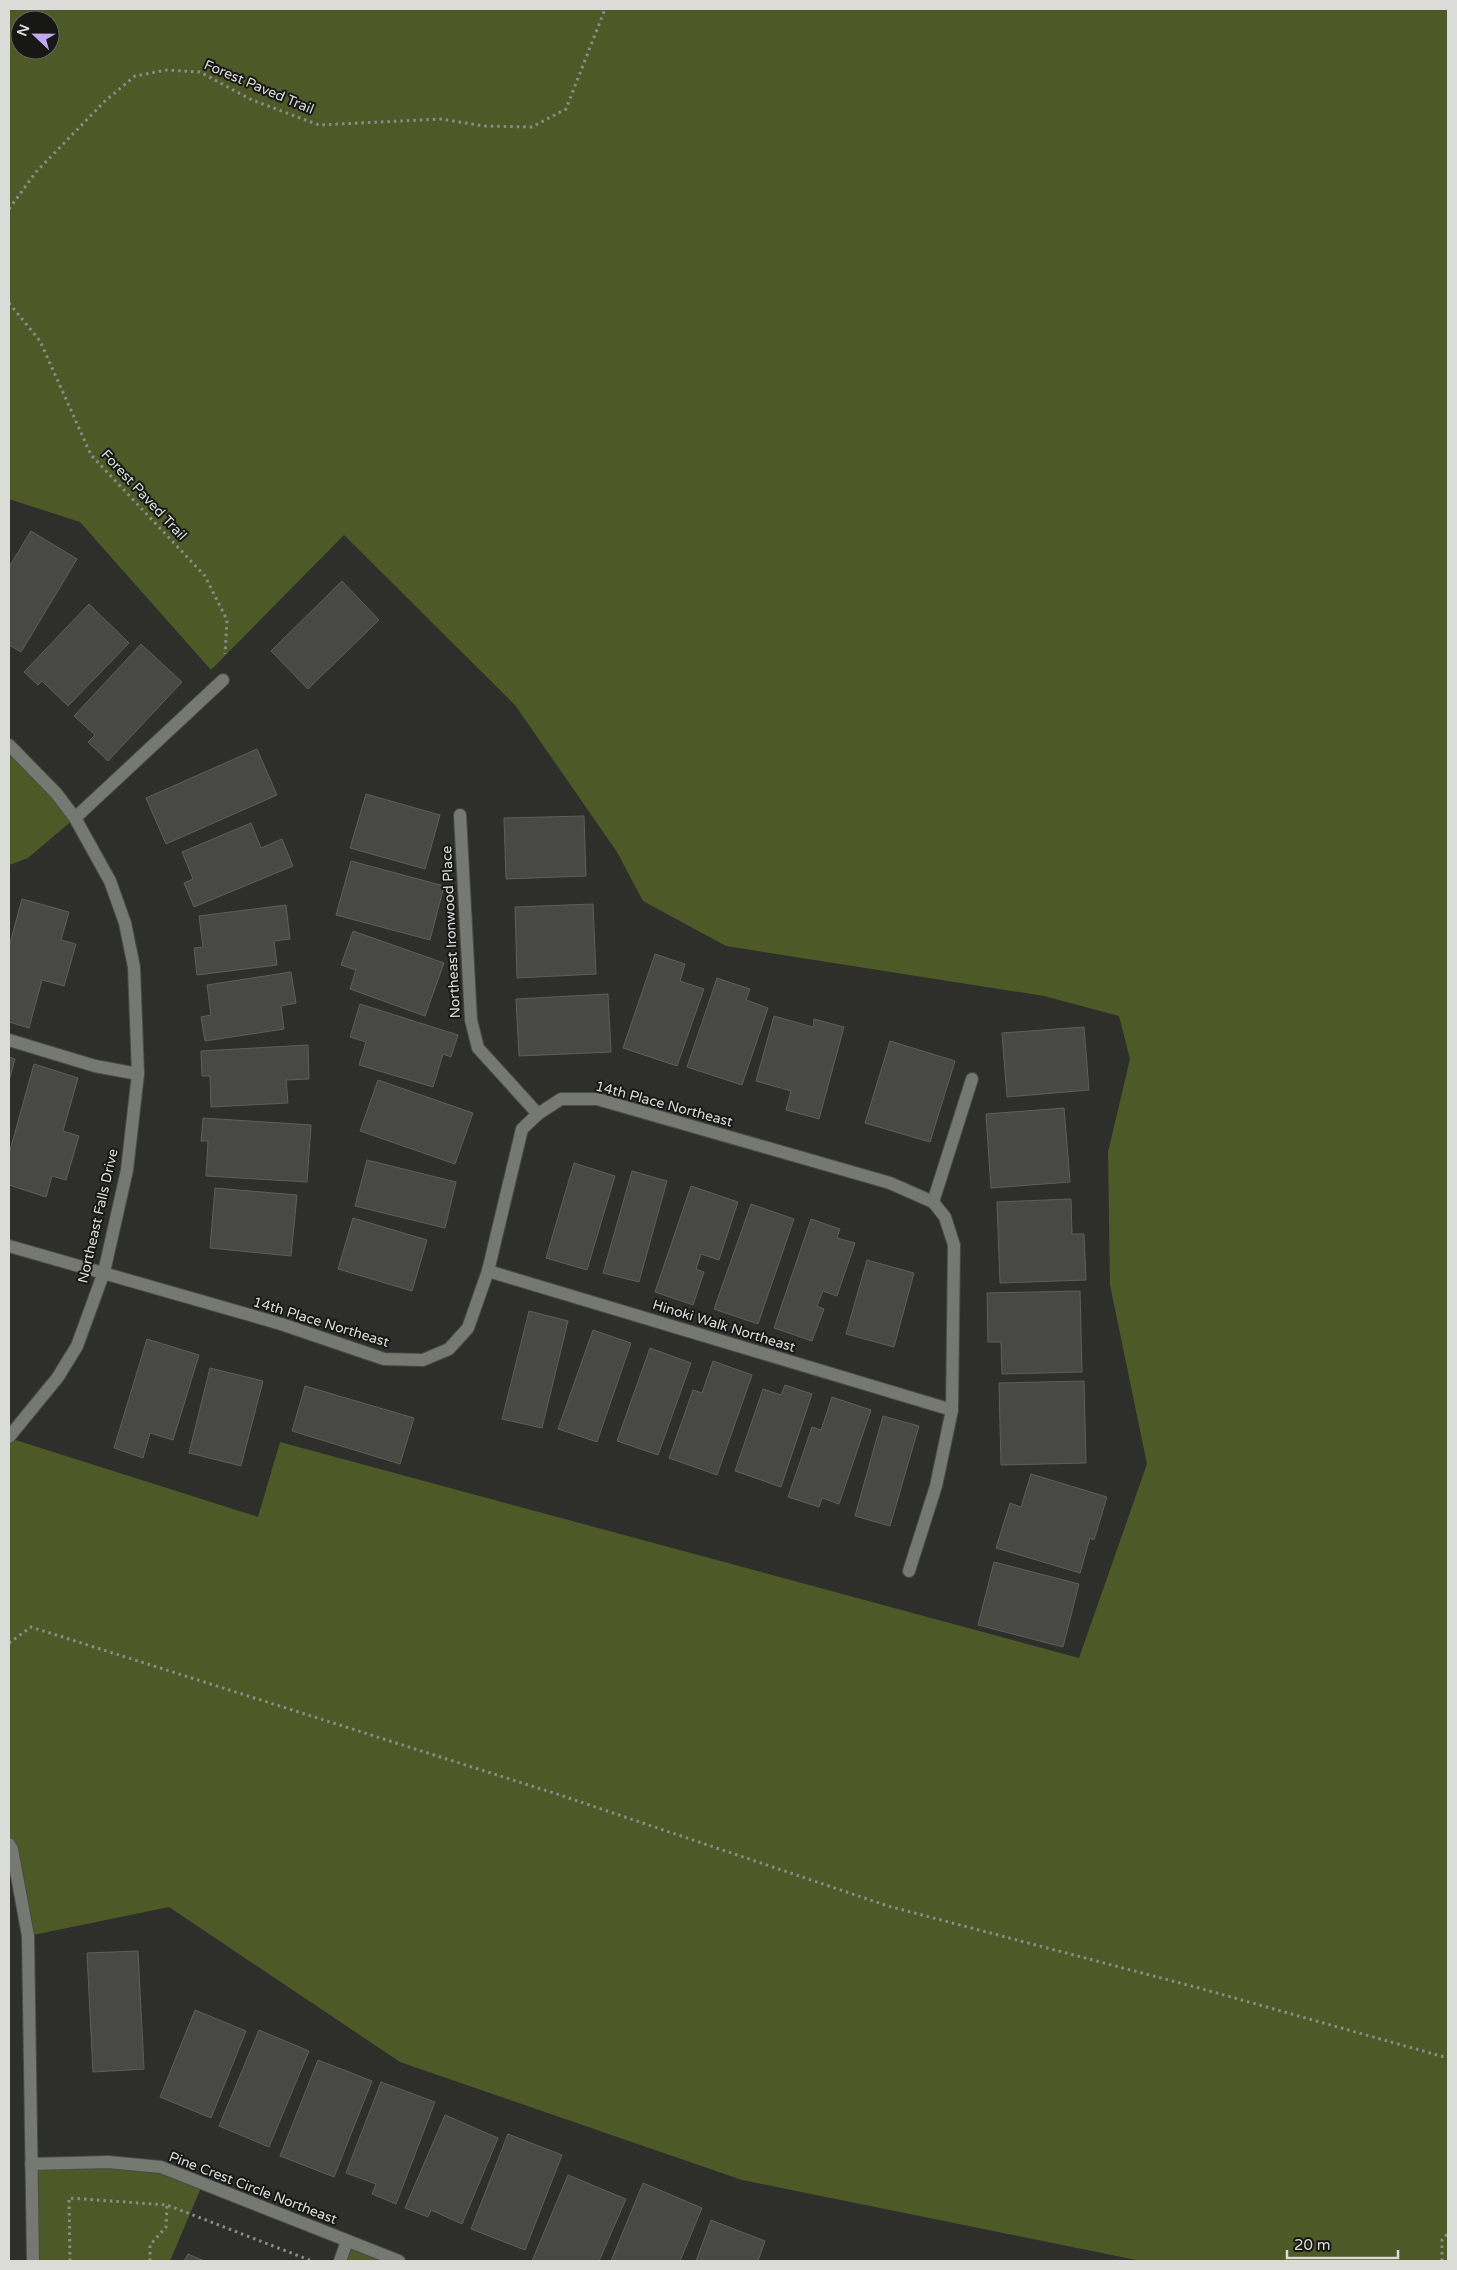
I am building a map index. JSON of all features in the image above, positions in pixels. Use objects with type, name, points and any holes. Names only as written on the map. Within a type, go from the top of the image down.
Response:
[{"type":"street","points":[[75,818],[223,680]]},
{"type":"street","name":"Northeast Falls Drive","points":[[9,745],[56,794],[75,818],[110,881],[125,923],[134,967],[138,1074],[127,1170],[104,1272],[77,1346],[58,1377],[9,1437]]},
{"type":"street","name":"Northeast Ironwood Place","points":[[460,815],[470,1020],[478,1048],[538,1114]]},
{"type":"street","points":[[9,1040],[94,1066],[138,1074]]},
{"type":"street","points":[[909,1571],[936,1486],[952,1410],[954,1245],[945,1217],[933,1202],[972,1079]]},
{"type":"street","name":"14th Place Northeast","points":[[9,1246],[281,1324],[384,1359],[422,1360],[449,1349],[468,1328],[488,1271],[522,1129],[538,1114],[561,1099],[597,1099],[890,1182],[933,1202]]},
{"type":"street","name":"Hinoki Walk Northeast","points":[[488,1271],[952,1410]]},
{"type":"street","points":[[9,1844],[12,1849],[28,1936],[33,2261]]},
{"type":"street","name":"Pine Crest Circle Northeast","points":[[31,2164],[108,2162],[161,2166],[399,2261]]},
{"type":"street","points":[[340,2261],[347,2241]]},
{"type":"path","name":"Forest Paved Trail","points":[[9,209],[36,172],[104,102],[136,76],[167,70],[200,72],[252,100],[318,125],[440,119],[484,126],[532,127],[566,109],[604,9]]},
{"type":"path","name":"Forest Paved Trail","points":[[9,303],[40,341],[91,454],[205,576],[227,620],[223,680]]},
{"type":"path","points":[[9,1644],[31,1627],[560,1795],[888,1906],[1198,1988],[1448,2058]]},
{"type":"path","points":[[70,2261],[69,2198],[167,2205],[312,2261]]},
{"type":"path","points":[[150,2261],[150,2245],[166,2227],[167,2205]]},
{"type":"path","points":[[1442,2261],[1442,2240],[1448,2233]]},
{"type":"green space","points":[[9,9],[1448,9],[1448,2261],[1141,2261],[742,2180],[400,2062],[169,1907],[28,1936],[9,1844],[9,1438],[258,1517],[280,1442],[1079,1658],[1147,1464],[1110,1285],[1108,1152],[1130,1059],[1119,1016],[1044,996],[726,946],[643,901],[617,852],[515,705],[344,535],[211,670],[80,522],[9,499]]},
{"type":"green space","points":[[9,745],[75,818],[28,858],[9,865]]},
{"type":"green space","points":[[31,2164],[161,2167],[203,2183],[170,2261],[33,2261]]},
{"type":"green space","points":[[347,2241],[399,2261],[340,2261]]},
{"type":"building","points":[[31,531],[77,559],[21,652],[9,645],[9,567]]},
{"type":"building","points":[[342,581],[379,620],[308,689],[271,651]]},
{"type":"building","points":[[89,604],[129,643],[68,706],[42,681],[38,685],[24,672]]},
{"type":"building","points":[[141,644],[182,682],[108,761],[88,742],[95,735],[74,716]]},
{"type":"building","points":[[257,749],[277,795],[166,844],[146,798]]},
{"type":"building","points":[[366,794],[440,815],[425,869],[350,848]]},
{"type":"building","points":[[584,816],[586,876],[506,879],[504,818]]},
{"type":"building","points":[[251,823],[261,848],[282,839],[293,866],[194,907],[184,883],[193,879],[182,852]]},
{"type":"building","points":[[351,861],[444,886],[430,940],[336,915]]},
{"type":"building","points":[[22,899],[69,912],[61,940],[76,944],[64,986],[42,980],[29,1028],[9,1022],[9,947]]},
{"type":"building","points":[[593,904],[596,974],[517,978],[515,907]]},
{"type":"building","points":[[286,905],[290,939],[274,941],[277,965],[197,975],[194,948],[203,947],[199,916]]},
{"type":"building","points":[[353,931],[444,963],[425,1016],[350,989],[356,970],[341,965]]},
{"type":"building","points":[[655,954],[685,964],[680,981],[704,989],[677,1066],[623,1048]]},
{"type":"building","points":[[291,972],[296,1003],[281,1006],[284,1029],[205,1041],[201,1017],[211,1015],[207,985]]},
{"type":"building","points":[[717,978],[750,989],[746,1000],[768,1008],[742,1085],[687,1067]]},
{"type":"building","points":[[608,994],[611,1052],[519,1056],[516,999]]},
{"type":"building","points":[[360,1004],[458,1035],[451,1057],[443,1054],[433,1087],[359,1065],[366,1042],[350,1037]]},
{"type":"building","points":[[774,1016],[813,1027],[814,1019],[844,1027],[819,1119],[786,1110],[791,1091],[756,1081]]},
{"type":"building","points":[[1084,1027],[1089,1090],[1007,1097],[1002,1033]]},
{"type":"building","points":[[890,1041],[955,1061],[930,1142],[865,1123]]},
{"type":"building","points":[[308,1045],[309,1079],[286,1080],[288,1103],[211,1107],[210,1076],[202,1076],[201,1051]]},
{"type":"building","points":[[9,1057],[15,1059],[9,1081]]},
{"type":"building","points":[[34,1064],[78,1078],[63,1131],[79,1136],[66,1180],[52,1176],[46,1197],[9,1185],[9,1154]]},
{"type":"building","points":[[378,1080],[473,1113],[455,1164],[360,1131]]},
{"type":"building","points":[[1064,1108],[1070,1182],[991,1188],[986,1114]]},
{"type":"building","points":[[203,1118],[311,1125],[307,1182],[206,1176],[208,1141],[201,1141]]},
{"type":"building","points":[[367,1160],[456,1182],[445,1228],[355,1206]]},
{"type":"building","points":[[574,1163],[615,1176],[587,1270],[546,1258]]},
{"type":"building","points":[[632,1171],[667,1181],[639,1282],[603,1273]]},
{"type":"building","points":[[691,1186],[738,1202],[719,1260],[701,1254],[696,1269],[704,1272],[693,1305],[655,1292]]},
{"type":"building","points":[[215,1188],[297,1195],[291,1256],[210,1248]]},
{"type":"building","points":[[1071,1199],[1072,1234],[1084,1234],[1086,1280],[1000,1283],[997,1202]]},
{"type":"building","points":[[751,1204],[794,1219],[758,1324],[714,1309]]},
{"type":"building","points":[[353,1218],[427,1240],[412,1291],[338,1269]]},
{"type":"building","points":[[811,1219],[840,1229],[837,1238],[855,1243],[837,1296],[823,1291],[817,1306],[824,1309],[812,1341],[774,1328]]},
{"type":"building","points":[[867,1260],[914,1273],[894,1347],[846,1334]]},
{"type":"building","points":[[1080,1291],[1082,1372],[1002,1374],[1001,1342],[988,1342],[987,1293]]},
{"type":"building","points":[[529,1311],[568,1321],[542,1428],[502,1419]]},
{"type":"building","points":[[593,1330],[631,1343],[597,1442],[558,1429]]},
{"type":"building","points":[[147,1339],[199,1355],[173,1440],[150,1433],[143,1458],[114,1448]]},
{"type":"building","points":[[650,1348],[691,1363],[658,1455],[617,1441]]},
{"type":"building","points":[[713,1361],[752,1375],[717,1475],[669,1458],[693,1390],[702,1393]]},
{"type":"building","points":[[210,1368],[263,1381],[241,1466],[189,1453]]},
{"type":"building","points":[[1084,1381],[1086,1463],[1001,1465],[999,1383]]},
{"type":"building","points":[[785,1385],[812,1394],[781,1487],[735,1471],[763,1389],[781,1395]]},
{"type":"building","points":[[305,1386],[414,1418],[400,1464],[292,1431]]},
{"type":"building","points":[[832,1397],[871,1410],[839,1504],[822,1498],[819,1507],[788,1497],[812,1427],[821,1430]]},
{"type":"building","points":[[883,1416],[919,1426],[890,1526],[855,1516]]},
{"type":"building","points":[[1031,1474],[1107,1497],[1094,1540],[1090,1538],[1080,1573],[996,1548],[1010,1503],[1021,1507]]},
{"type":"building","points":[[994,1562],[1079,1584],[1063,1647],[978,1625]]},
{"type":"building","points":[[138,1951],[144,2069],[93,2072],[87,1953]]},
{"type":"building","points":[[195,2010],[246,2031],[211,2118],[160,2097]]},
{"type":"building","points":[[259,2030],[309,2051],[269,2147],[219,2126]]},
{"type":"building","points":[[318,2060],[372,2081],[334,2177],[280,2156]]},
{"type":"building","points":[[381,2082],[435,2102],[396,2204],[372,2194],[376,2184],[346,2173]]},
{"type":"building","points":[[445,2115],[498,2138],[462,2224],[431,2210],[428,2217],[405,2208]]},
{"type":"building","points":[[508,2134],[562,2155],[525,2250],[471,2229]]},
{"type":"building","points":[[568,2175],[626,2199],[599,2261],[532,2261]]},
{"type":"building","points":[[643,2183],[702,2208],[680,2261],[611,2261]]},
{"type":"building","points":[[711,2220],[765,2241],[758,2261],[696,2261]]},
{"type":"building","points":[[188,2254],[204,2261],[184,2261]]}]
